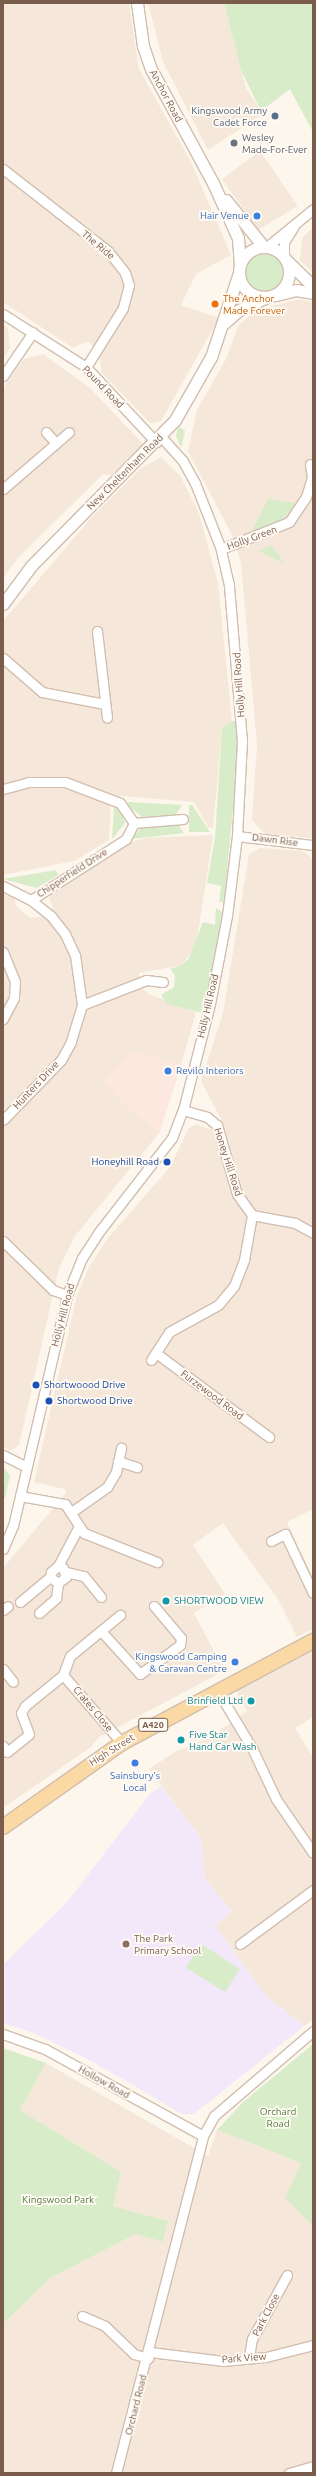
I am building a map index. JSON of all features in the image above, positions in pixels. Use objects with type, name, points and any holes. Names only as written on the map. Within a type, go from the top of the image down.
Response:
[{"type":"main road","name":"High Street","points":[[3,1827],[122,1743],[217,1690],[313,1641]]},
{"type":"street","name":"Anchor Road","points":[[137,3],[143,46],[151,69],[214,183],[238,238],[239,269]]},
{"type":"street","name":"The Ride","points":[[3,169],[108,251],[125,273],[129,285],[123,308],[86,367]]},
{"type":"street","name":"Anchor Road","points":[[214,183],[265,246]]},
{"type":"street","points":[[272,296],[248,292],[239,269],[249,252],[265,246],[313,209]]},
{"type":"street","points":[[272,296],[288,280],[284,242],[301,217]]},
{"type":"street","points":[[265,246],[285,258],[313,286]]},
{"type":"street","name":"New Cheltenham Road","points":[[4,601],[31,566],[159,440],[175,420],[211,357],[223,324],[239,269]]},
{"type":"street","points":[[223,324],[240,310],[272,296],[296,290],[313,293]]},
{"type":"street","name":"Pound Road","points":[[3,314],[86,367],[159,440]]},
{"type":"street","points":[[3,376],[33,332]]},
{"type":"street","points":[[46,432],[56,443]]},
{"type":"street","points":[[3,489],[69,432]]},
{"type":"street","name":"Holly Hill Road","points":[[3,1549],[20,1496],[25,1466],[67,1295],[82,1258],[162,1154],[183,1110],[210,1004],[237,836],[242,741],[241,697],[229,585],[221,549],[182,460],[159,440]]},
{"type":"street","name":"Holly Green","points":[[221,549],[289,522],[306,498],[312,477],[310,464]]},
{"type":"street","points":[[97,632],[107,718]]},
{"type":"street","points":[[3,658],[42,692],[105,704]]},
{"type":"street","points":[[3,789],[29,782],[65,782],[120,803],[134,823],[183,819]]},
{"type":"street","name":"Chipperfield Drive","points":[[3,886],[31,900],[126,839],[134,823]]},
{"type":"street","name":"Dawn Rise","points":[[237,836],[313,845]]},
{"type":"street","name":"Hunters Drive","points":[[3,1120],[61,1060],[71,1042],[82,1005],[75,955],[51,916],[31,900]]},
{"type":"street","points":[[3,952],[16,982],[14,998],[3,1019]]},
{"type":"street","points":[[82,1005],[146,980],[163,982]]},
{"type":"street","name":"Honey Hill Road","points":[[183,1110],[207,1117],[216,1125],[237,1194],[252,1215]]},
{"type":"street","points":[[252,1215],[294,1223],[313,1233]]},
{"type":"street","name":"Furzewood Road","points":[[252,1215],[244,1260],[234,1286],[218,1305],[169,1332],[154,1356],[269,1437]]},
{"type":"street","points":[[3,1241],[53,1290],[67,1295]]},
{"type":"street","points":[[73,1511],[107,1487],[118,1461],[121,1448]]},
{"type":"street","points":[[3,1455],[25,1466]]},
{"type":"street","points":[[118,1461],[137,1467]]},
{"type":"street","points":[[20,1496],[65,1504],[73,1511],[78,1528],[58,1566],[54,1568],[56,1598],[39,1613]]},
{"type":"street","points":[[78,1528],[157,1562]]},
{"type":"street","points":[[271,1541],[284,1534],[313,1593]]},
{"type":"street","points":[[58,1566],[66,1572],[84,1576],[101,1596]]},
{"type":"street","points":[[20,1602],[54,1580],[66,1577],[66,1572]]},
{"type":"street","points":[[101,1631],[140,1674],[180,1645],[181,1638],[154,1606]]},
{"type":"street","points":[[3,1746],[8,1752],[29,1734],[21,1713],[25,1706],[63,1675],[70,1656],[120,1616]]},
{"type":"street","points":[[3,1669],[13,1682]]},
{"type":"street","name":"Crates Close","points":[[63,1675],[122,1743]]},
{"type":"street","points":[[217,1690],[266,1780],[313,1853]]},
{"type":"street","points":[[240,1944],[313,1890]]},
{"type":"street","name":"Orchard Road","points":[[116,2473],[149,2355],[203,2136],[214,2116],[313,2031]]},
{"type":"street","name":"Hollow Road","points":[[3,2034],[45,2049],[203,2136]]},
{"type":"street","name":"Park Close","points":[[249,2357],[252,2339],[287,2275]]},
{"type":"street","name":"Park View","points":[[82,2316],[105,2326],[134,2354],[223,2361],[249,2357],[266,2357],[313,2345]]},
{"type":"street","points":[[288,2473],[313,2466]]},
{"type":"shaded area","points":[[3,3],[129,3],[139,69],[191,162],[231,255],[196,274],[181,305],[219,318],[161,421],[150,423],[101,372],[99,353],[88,341],[73,348],[3,302]]},
{"type":"shaded area","points":[[148,3],[224,3],[246,88],[263,114],[208,150],[163,62]]},
{"type":"shaded area","points":[[260,151],[298,206],[258,230],[222,179]]},
{"type":"shaded area","points":[[313,227],[313,273],[300,260],[302,238]]},
{"type":"shaded area","points":[[300,299],[313,302],[313,838],[265,834],[252,820],[257,745],[241,563],[232,535],[188,451],[197,410],[226,359],[238,326],[256,310]]},
{"type":"shaded area","points":[[3,325],[8,328],[10,348],[3,359]]},
{"type":"shaded area","points":[[43,354],[90,388],[143,444],[111,475],[103,474],[19,557],[3,578],[3,388],[24,359]]},
{"type":"shaded area","points":[[161,457],[181,477],[199,513],[218,583],[232,721],[222,728],[213,828],[208,827],[194,802],[120,796],[111,805],[109,840],[74,861],[3,875],[3,621],[92,517],[140,469]]},
{"type":"shaded area","points":[[213,835],[196,946],[182,965],[139,973],[139,986],[149,994],[196,1012],[181,1065],[132,1051],[131,1111],[160,1132],[75,1236],[59,1268],[19,1445],[10,1451],[3,1447],[3,894],[14,898],[17,907],[30,918],[40,917],[53,908],[49,898],[53,889],[130,843],[145,838]]},
{"type":"shaded area","points":[[260,848],[303,851],[313,859],[313,1514],[311,1510],[287,1522],[313,1578],[313,1629],[297,1637],[279,1601],[223,1523],[193,1545],[225,1594],[194,1613],[224,1671],[99,1737],[91,1747],[3,1808],[3,1568],[66,1493],[64,1489],[34,1482],[77,1295],[89,1267],[108,1238],[170,1167],[189,1128],[196,1124],[209,1129],[223,1123],[201,1081],[223,1013],[249,854]]},
{"type":"shaded area","points":[[132,1051],[181,1065],[160,1132],[131,1111],[103,1081]]},
{"type":"shaded area","points":[[313,1649],[313,1717],[295,1728],[313,1757],[313,2020],[304,2026],[265,1995],[215,1925],[232,1911],[205,1880],[201,1839],[149,1769],[175,1752],[209,1738],[247,1711],[235,1689]]},
{"type":"shaded area","name":"The Park Primary School","points":[[161,1786],[201,1839],[205,1880],[232,1911],[215,1925],[265,1995],[304,2026],[194,2114],[182,2114],[95,2063],[34,2033],[3,2023],[3,1965],[68,1901],[149,1795]]},
{"type":"shaded area","points":[[46,2063],[208,2156],[217,2130],[301,2163],[286,2198],[313,2226],[313,2473],[3,2473],[3,2324],[50,2278],[136,2234],[163,2242],[168,2221],[113,2206],[121,2172],[20,2110]]},
{"type":"green space","points":[[224,3],[313,3],[313,132],[290,89],[261,111],[241,70]]},
{"type":"green space","points":[[264,253],[272,255],[278,259],[282,265],[284,273],[282,281],[278,287],[272,291],[264,293],[256,291],[250,287],[246,281],[244,273],[246,265],[250,259],[256,255]]},
{"type":"green space","points":[[178,426],[185,431],[181,448],[176,436]]},
{"type":"green space","points":[[268,499],[296,503],[283,519],[251,533]]},
{"type":"green space","points":[[270,545],[279,555],[283,563],[259,551]]},
{"type":"green space","points":[[232,721],[238,721],[238,757],[224,902],[219,902],[221,886],[207,883],[215,838],[222,728]]},
{"type":"green space","points":[[129,802],[182,805],[174,817],[142,817],[126,804]]},
{"type":"green space","points":[[189,805],[192,805],[210,832],[189,832]]},
{"type":"green space","points":[[114,806],[122,814],[125,823],[112,839]]},
{"type":"green space","points":[[176,822],[184,833],[131,839],[145,824]]},
{"type":"green space","points":[[56,870],[58,875],[37,888],[3,879]]},
{"type":"green space","points":[[216,908],[224,913],[203,1013],[167,1004],[161,995],[174,987],[175,975],[170,969],[182,965],[189,958],[203,922],[215,925]]},
{"type":"green space","points":[[3,1467],[10,1475],[5,1498],[3,1497]]},
{"type":"green space","points":[[201,1944],[240,1969],[225,1992],[186,1968]]},
{"type":"green space","name":"Orchard Road","points":[[313,2044],[313,2226],[285,2198],[301,2163],[217,2130],[243,2102]]},
{"type":"green space","name":"Kingswood Park","points":[[3,2048],[46,2063],[20,2110],[121,2172],[113,2206],[168,2221],[163,2242],[136,2234],[50,2278],[3,2324]]},
{"type":"place","name":"Kingswood Army Cadet Force","points":[[275,116]]},
{"type":"place","name":"Wesley Made-For-Ever","points":[[234,143]]},
{"type":"place","name":"Hair Venue","points":[[257,216]]},
{"type":"place","name":"The Anchor Made Forever","points":[[215,304]]},
{"type":"place","name":"Revilo Interiors","points":[[168,1071]]},
{"type":"place","name":"Honeyhill Road","points":[[167,1162]]},
{"type":"place","name":"Shortwoood Drive","points":[[36,1385]]},
{"type":"place","name":"Shortwood Drive","points":[[49,1401]]},
{"type":"place","name":"SHORTWOOD VIEW","points":[[166,1601]]},
{"type":"place","name":"Kingswood Camping & Caravan Centre","points":[[235,1662]]},
{"type":"place","name":"Brinfield Ltd","points":[[251,1701]]},
{"type":"place","name":"Five Star Hand Car Wash","points":[[181,1740]]},
{"type":"place","name":"Sainsbury's Local","points":[[135,1763]]},
{"type":"place","name":"The Park Primary School","points":[[126,1944]]}]
